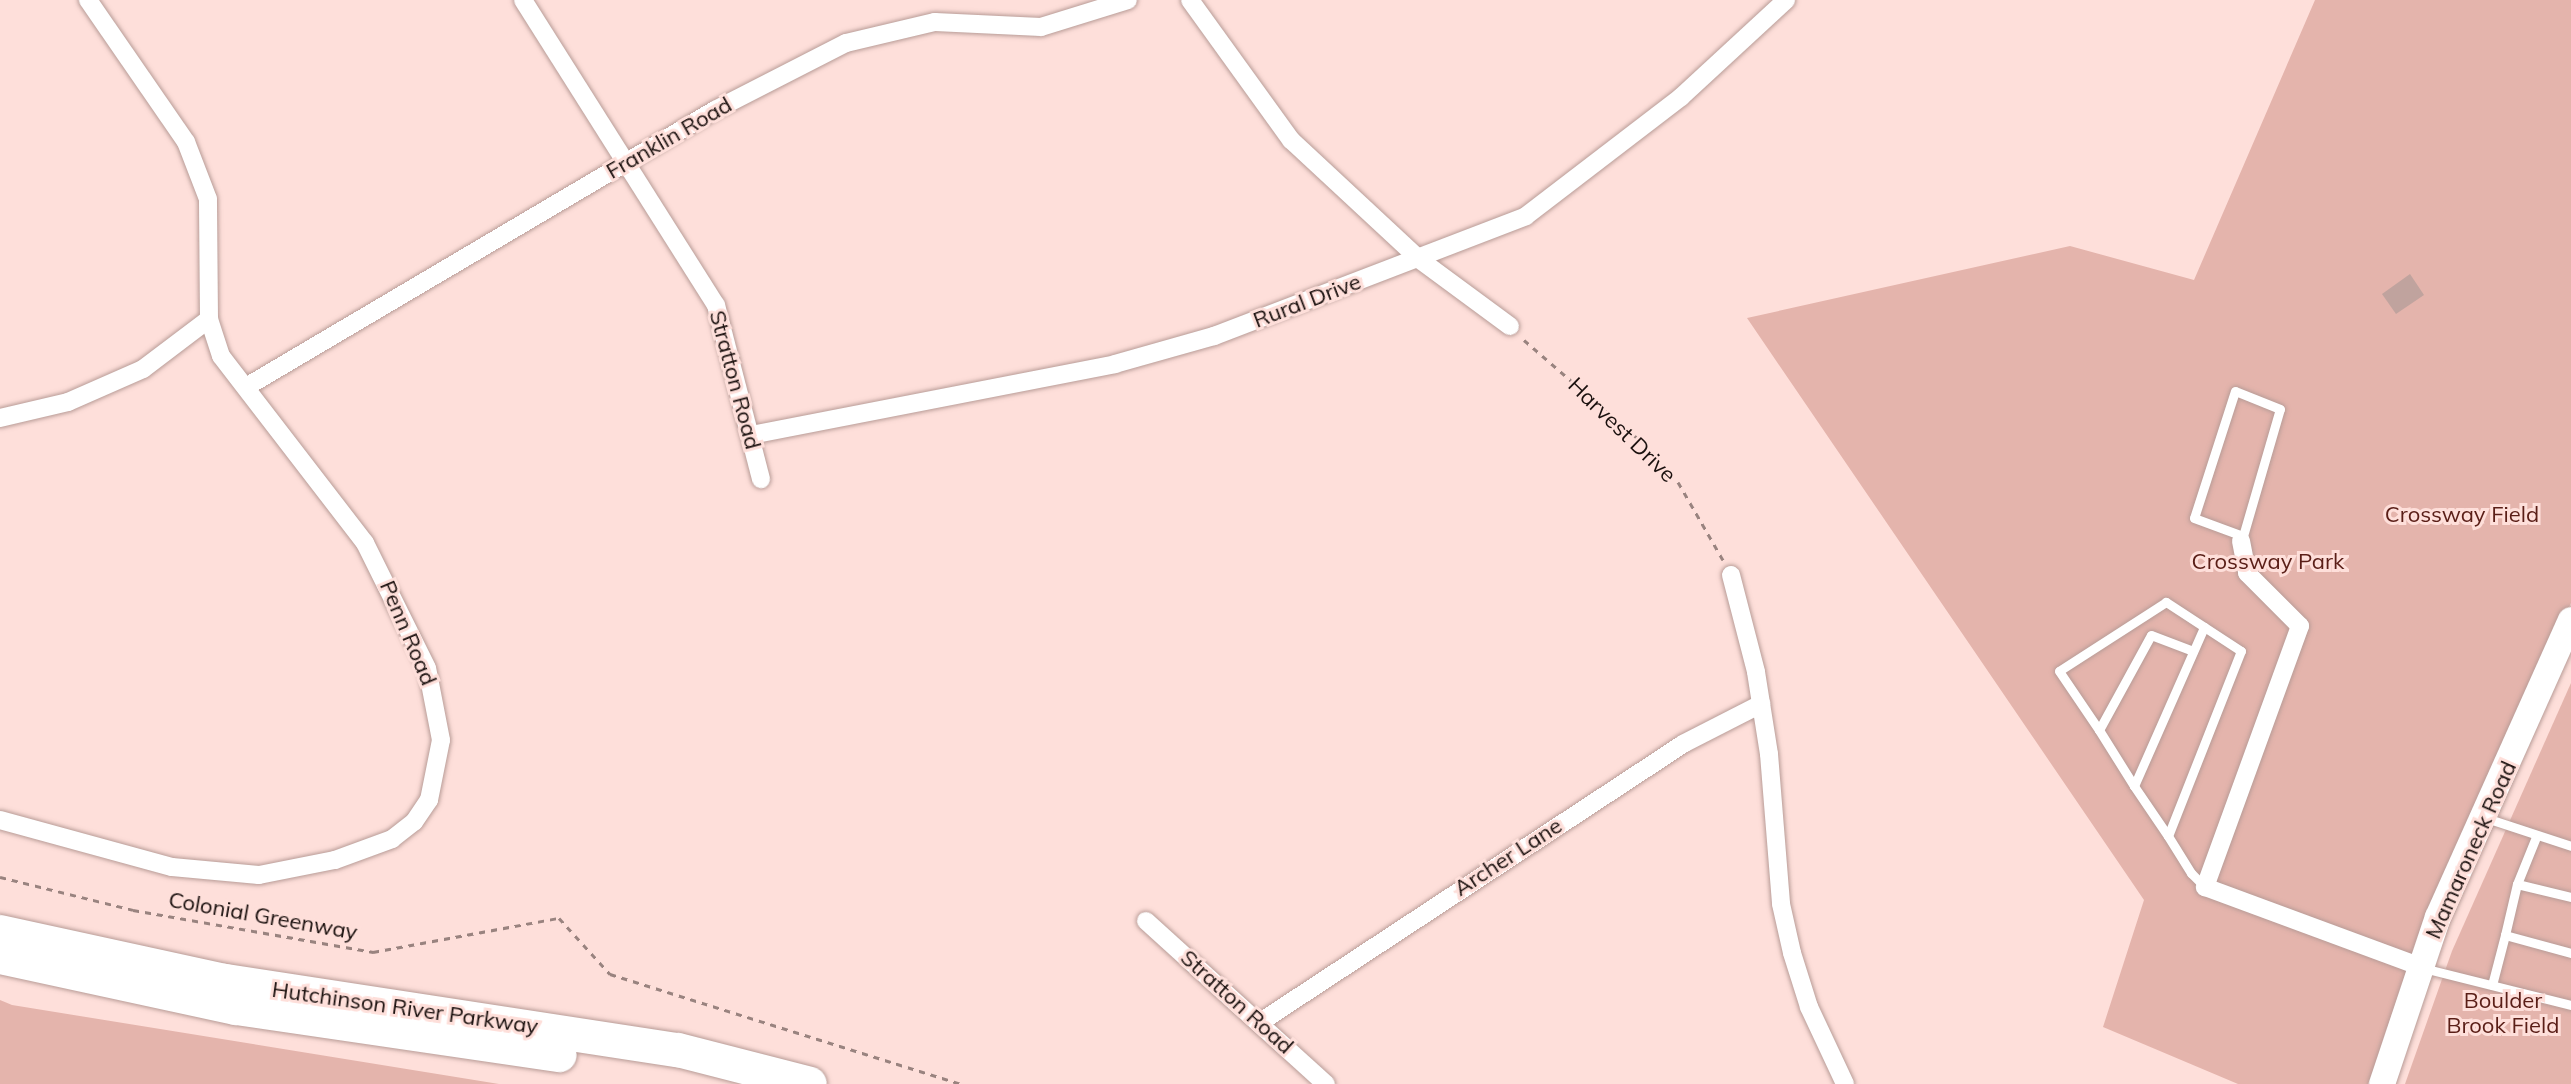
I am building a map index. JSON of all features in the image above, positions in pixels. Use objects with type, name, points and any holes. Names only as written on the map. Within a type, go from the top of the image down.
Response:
[{"type":"highway","name":"Hutchinson River Parkway","points":[[0,932],[225,981],[678,1050],[810,1084]]},
{"type":"highway","name":"Hutchinson River Parkway","points":[[0,957],[226,1006],[595,1060],[721,1084]]},
{"type":"street","name":"Penn Road","points":[[0,820],[172,867],[259,875],[335,860],[392,839],[414,822],[429,800],[441,740],[438,710],[403,613],[365,543],[221,356],[209,319],[208,199],[186,142],[88,0]]},
{"type":"street","name":"Stratton Road","points":[[523,0],[716,305],[761,479]]},
{"type":"street","name":"Franklin Road","points":[[246,387],[627,163],[791,69],[846,43],[935,22],[1041,27],[1128,0]]},
{"type":"street","points":[[1190,0],[1291,140],[1419,259],[1510,326]]},
{"type":"street","name":"Rural Drive","points":[[751,435],[1115,364],[1214,336],[1526,216],[1681,97],[1786,0]]},
{"type":"street","points":[[0,418],[68,402],[143,369],[209,319]]},
{"type":"street","points":[[2242,538],[2247,573],[2300,626],[2205,887],[2421,967]]},
{"type":"street","points":[[1731,575],[1761,704],[1784,916],[1809,1007],[1845,1084]]},
{"type":"street","name":"Mamaroneck Road","points":[[2382,1084],[2438,917],[2486,818],[2571,620]]},
{"type":"street","name":"Archer Lane","points":[[1262,1021],[1683,744],[1761,704]]},
{"type":"street","name":"Stratton Road","points":[[1146,921],[1262,1021],[1326,1084]]},
{"type":"lane","points":[[2235,391],[2280,409],[2242,538],[2194,518],[2235,391]]},
{"type":"lane","points":[[2168,836],[2241,651],[2166,602],[2059,671],[2134,786],[2168,836],[2205,887]]},
{"type":"lane","points":[[2134,786],[2204,627]]},
{"type":"lane","points":[[2099,730],[2151,635],[2193,651]]},
{"type":"lane","points":[[2486,818],[2536,837],[2571,846]]},
{"type":"lane","points":[[2492,985],[2517,884],[2536,837]]},
{"type":"lane","points":[[2517,884],[2571,897]]},
{"type":"lane","points":[[2505,935],[2571,953]]},
{"type":"lane","points":[[2421,967],[2571,1005]]},
{"type":"path","name":"Harvest Drive","points":[[1510,326],[1637,438],[1678,482],[1731,575]]},
{"type":"path","name":"Colonial Greenway","points":[[0,877],[133,910],[373,952],[559,918],[610,974],[960,1084]]},
{"type":"green space","name":"Crossway Park","points":[[2315,0],[2571,0],[2571,603],[2449,873],[2368,1084],[2238,1084],[2103,1027],[2144,900],[1747,318],[2070,246],[2194,280]]},
{"type":"green space","name":"Boulder Brook Field","points":[[2571,683],[2571,1084],[2405,1084],[2452,951]]},
{"type":"green space","points":[[0,1000],[12,1005],[499,1084],[0,1084]]},
{"type":"building","points":[[2410,274],[2424,295],[2396,314],[2382,294]]},
{"type":"park label","name":"Crossway Field","points":[[2462,515]]}]
